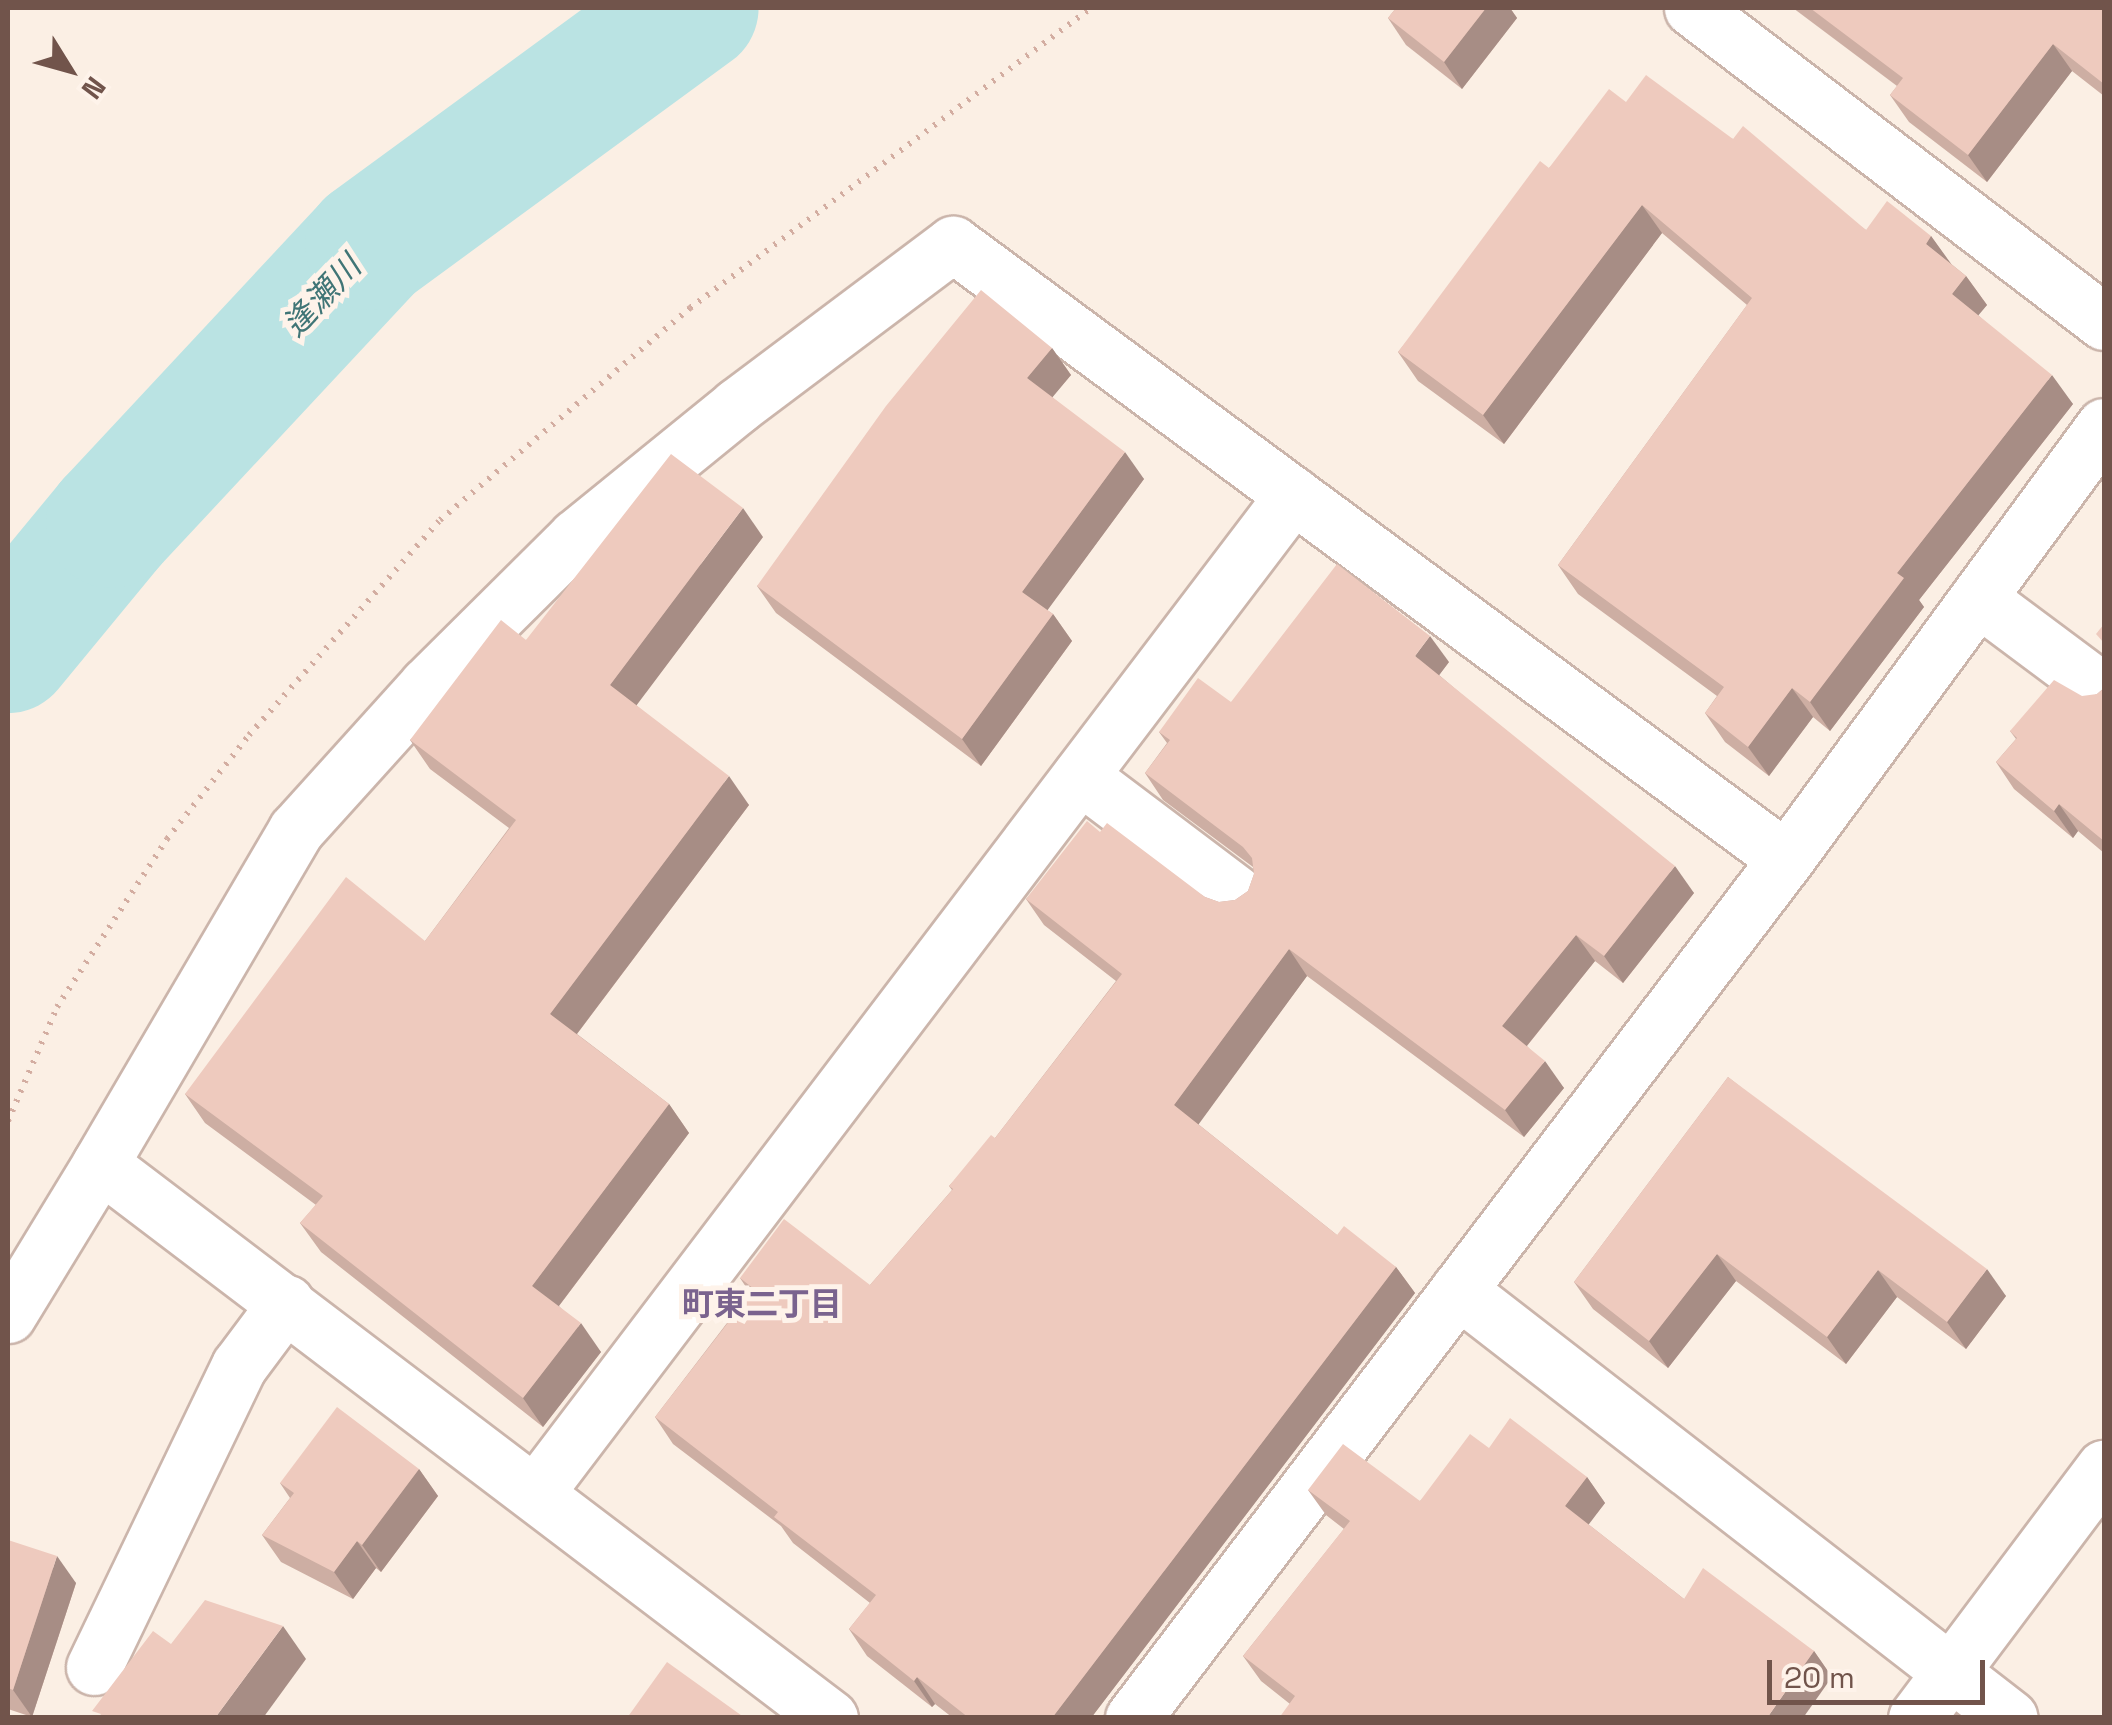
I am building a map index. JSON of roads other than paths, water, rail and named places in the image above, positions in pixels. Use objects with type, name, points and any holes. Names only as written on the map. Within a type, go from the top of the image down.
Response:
[{"type":"street","points":[[1692,8],[2104,322]]},
{"type":"street","points":[[8,1315],[296,830],[427,685],[576,537],[737,406],[952,244],[1786,858]]},
{"type":"street","points":[[1134,1718],[1786,858],[2104,426]]},
{"type":"street","points":[[536,1492],[1293,496]]},
{"type":"street","points":[[1978,598],[2104,692]]},
{"type":"street","points":[[1080,776],[1242,898]]},
{"type":"street","points":[[100,1164],[830,1718]]},
{"type":"street","points":[[1458,1290],[2010,1718]]},
{"type":"street","points":[[94,1667],[239,1366],[286,1303]]},
{"type":"street","points":[[1916,1718],[2104,1468]]},
{"type":"waterway","name":"逢瀬川","points":[[8,648],[111,523],[370,245],[694,8]]},
{"type":"district","name":"町東二丁目","points":[[762,1304]]}]
